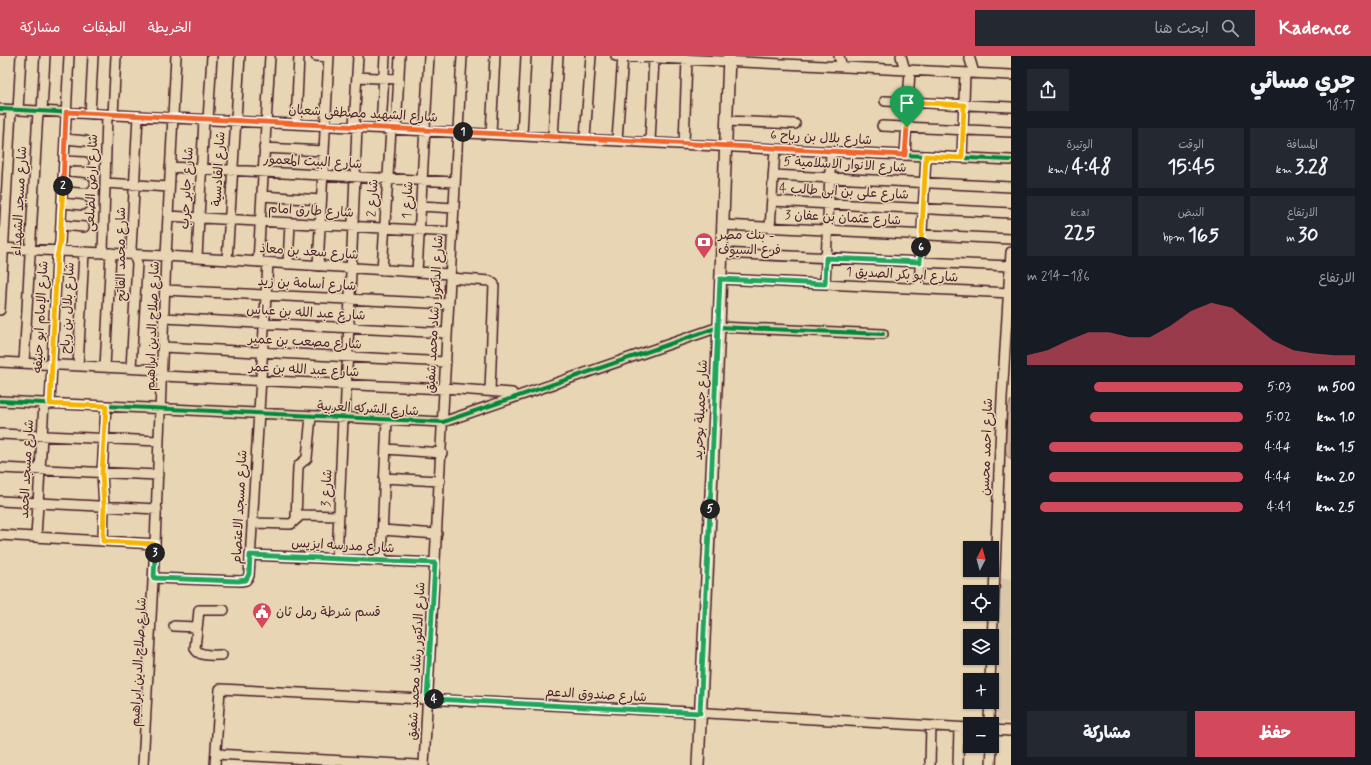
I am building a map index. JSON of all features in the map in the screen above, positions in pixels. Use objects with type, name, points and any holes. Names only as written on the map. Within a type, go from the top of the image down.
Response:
[{"type":"main road","name":"شارع جميلة بوحريد","points":[[698,765],[729,59]]},
{"type":"street","points":[[0,310],[2,248],[21,56]]},
{"type":"street","name":"شارع مسجد الشهداء","points":[[24,363],[30,249],[45,56]]},
{"type":"street","name":"شارع الإمام ابو حنيفه","points":[[47,403],[52,365],[58,251],[60,242],[69,56]]},
{"type":"street","points":[[90,114],[92,56]]},
{"type":"street","name":"شارع ارض الضلعى","points":[[104,367],[107,253],[105,184],[116,56]]},
{"type":"street","name":"شارع صلاح الدين ابراهيم","points":[[143,765],[154,578],[166,256],[176,56]]},
{"type":"street","name":"شارع جابر حرب","points":[[197,258],[201,169],[212,56]]},
{"type":"street","name":"شارع القادسية","points":[[227,260],[240,56]]},
{"type":"street","points":[[258,262],[270,56]]},
{"type":"street","points":[[296,124],[299,56]]},
{"type":"street","points":[[316,56],[329,56],[318,266]]},
{"type":"street","points":[[351,268],[358,56]]},
{"type":"street","points":[[381,128],[385,56]]},
{"type":"street","name":"شارع 2","points":[[382,270],[388,178],[399,79],[400,56]]},
{"type":"street","points":[[424,130],[429,56]]},
{"type":"street","name":"شارع الدكتور رشاد محمد شفيق","points":[[424,765],[442,453],[448,304],[462,56]]},
{"type":"street","points":[[491,134],[495,56]]},
{"type":"street","points":[[522,135],[526,56]]},
{"type":"street","points":[[553,137],[558,56]]},
{"type":"street","points":[[585,138],[591,56]]},
{"type":"street","points":[[616,56],[729,59],[1011,75]]},
{"type":"street","points":[[617,140],[623,56]]},
{"type":"street","points":[[839,56],[842,66]]},
{"type":"street","points":[[901,56],[907,70],[908,102],[905,155]]},
{"type":"street","points":[[962,158],[964,105],[969,73],[969,56]]},
{"type":"street","points":[[650,57],[650,142]]},
{"type":"street","points":[[684,144],[686,59]]},
{"type":"street","points":[[357,77],[399,79]]},
{"type":"street","points":[[885,101],[1011,107]]},
{"type":"street","name":"شارع الشهيد مصطفى شعبان","points":[[0,109],[725,146]]},
{"type":"street","name":"شارع محمد الفاتح","points":[[131,368],[137,263],[131,249],[138,116]]},
{"type":"street","points":[[726,121],[796,124]]},
{"type":"street","points":[[882,126],[1011,132]]},
{"type":"street","name":"شارع 1","points":[[417,272],[424,130]]},
{"type":"street","points":[[65,139],[86,141]]},
{"type":"street","name":"شارع بلال بن رباح 6","points":[[725,146],[1011,160]]},
{"type":"street","points":[[264,148],[324,151]]},
{"type":"street","points":[[770,228],[774,149]]},
{"type":"street","points":[[825,284],[831,152]]},
{"type":"street","points":[[919,288],[926,156]]},
{"type":"street","points":[[64,161],[84,162]]},
{"type":"street","name":"شارع البيت المعمور","points":[[170,168],[455,182]]},
{"type":"street","name":"شارع الانوار الاسلامية 5","points":[[773,174],[1011,187]]},
{"type":"street","points":[[63,181],[85,182]]},
{"type":"street","points":[[105,184],[169,187]]},
{"type":"street","points":[[262,196],[321,200]]},
{"type":"street","name":"شارع على بن ابى طالب 4","points":[[772,201],[1011,213]]},
{"type":"street","points":[[62,203],[82,205]]},
{"type":"street","points":[[420,206],[454,208]]},
{"type":"street","name":"شارع طارق امام","points":[[168,216],[452,232]]},
{"type":"street","points":[[288,264],[290,223]]},
{"type":"street","points":[[61,225],[84,227]]},
{"type":"street","name":"شارع عثمان بن عفان 3","points":[[722,225],[1011,240]]},
{"type":"street","name":"شارع سعد بن معاذ","points":[[2,248],[166,256],[417,272],[490,281],[494,284],[490,391]]},
{"type":"street","name":"شارع بلال بن رباح","points":[[78,366],[84,252]]},
{"type":"street","name":"شارع احمد محسن","points":[[993,629],[1002,398],[1010,293],[1011,252]]},
{"type":"street","points":[[721,253],[1010,266]]},
{"type":"street","name":"شارع مسجد الاعتصام","points":[[154,578],[243,581],[249,576],[268,263]]},
{"type":"street","name":"شارع 3","points":[[337,559],[351,268]]},
{"type":"street","name":"شارع ابو بكر الصديق 1","points":[[720,279],[1010,293]]},
{"type":"street","name":"شارع أسامة بن زيد","points":[[165,290],[448,304]]},
{"type":"street","name":"شارع عبد الله بن عباس","points":[[164,318],[447,333]]},
{"type":"street","points":[[718,327],[883,334]]},
{"type":"street","name":"شارع الشركه العربية","points":[[0,401],[443,422],[718,327]]},
{"type":"street","name":"شارع مصعب بن عمير","points":[[163,347],[446,362]]},
{"type":"street","name":"شارع عبد الله بن عمر","points":[[0,362],[131,368],[162,373],[260,381],[512,393]]},
{"type":"street","name":"شارع مسجد الحمد","points":[[36,537],[42,436],[47,403]]},
{"type":"street","points":[[103,541],[104,506],[102,473],[106,406]]},
{"type":"street","points":[[296,518],[298,467],[307,458],[311,416]]},
{"type":"street","points":[[381,561],[387,420]]},
{"type":"street","points":[[0,434],[159,441]]},
{"type":"street","points":[[386,449],[442,453]]},
{"type":"street","points":[[0,468],[158,475]]},
{"type":"street","points":[[384,478],[440,481]]},
{"type":"street","points":[[0,501],[157,509]]},
{"type":"street","points":[[252,523],[288,524],[293,523],[301,514],[339,516]]},
{"type":"street","points":[[382,530],[437,534]]},
{"type":"street","points":[[0,535],[155,544]]},
{"type":"street","name":"شارع مدرسه ايزيس","points":[[250,555],[435,563]]},
{"type":"street","points":[[222,655],[200,654],[196,652],[195,648],[196,627],[199,610],[224,610]]},
{"type":"street","points":[[174,626],[196,627]]},
{"type":"street","name":"شارع صندوق الدعم","points":[[216,754],[220,689],[963,728]]},
{"type":"street","points":[[930,765],[931,726]]},
{"type":"street","points":[[958,765],[959,728]]},
{"type":"street","points":[[999,729],[1011,731]]},
{"type":"street","points":[[991,765],[992,753]]},
{"type":"street","points":[[215,765],[216,754],[417,765]]},
{"type":"shaded area","points":[[1011,400],[1011,459],[1006,455],[1004,432],[1005,413]]},
{"type":"shaded area","points":[[1000,578],[1011,579],[1011,722],[999,721],[999,717],[996,717],[996,709],[999,709],[999,673],[997,673],[998,665],[999,665]]},
{"type":"cycle path","points":[[0,109],[1011,160]]},
{"type":"cycle path","points":[[0,401],[443,422],[719,327],[883,334]]},
{"type":"place","name":"بنك مصر - فرع السيوف","points":[[704,259]]},
{"type":"place","name":"قسم شرطة رمل ثان","points":[[262,629]]},
{"type":"route","points":[[908,102],[964,105],[962,158],[926,156],[920,262],[826,258],[825,284],[720,279],[700,713],[427,699],[435,563],[250,555],[249,576],[243,581],[154,578],[155,544],[103,541],[104,506],[102,473],[106,406],[50,404],[66,112],[905,155],[907,127],[908,102]]}]
